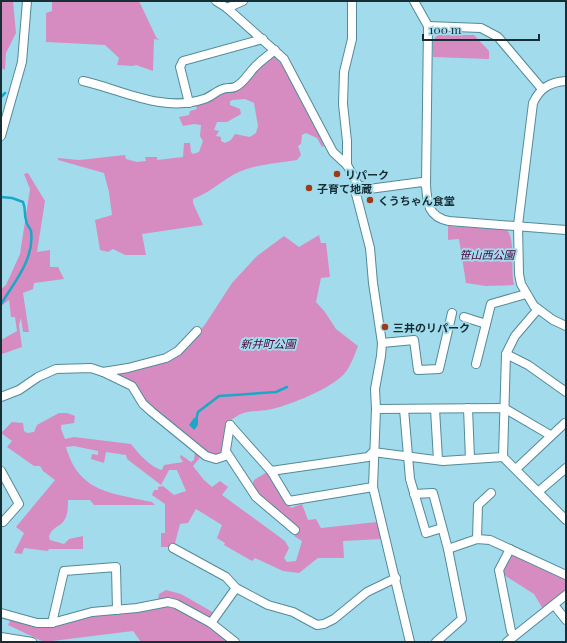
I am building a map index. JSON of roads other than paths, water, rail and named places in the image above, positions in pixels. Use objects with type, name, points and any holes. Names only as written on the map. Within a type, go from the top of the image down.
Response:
[{"type":"street","points":[[1,136],[22,62],[26,1]]},
{"type":"street","points":[[216,1],[228,5],[284,59],[294,75],[332,152],[347,165],[358,185],[368,189],[422,182],[426,184]]},
{"type":"street","points":[[228,5],[243,1]]},
{"type":"street","points":[[347,165],[347,141],[343,104],[344,72],[352,39],[352,1]]},
{"type":"street","points":[[414,1],[428,26],[426,184],[427,204],[430,210],[441,220],[566,230]]},
{"type":"street","points":[[428,26],[481,28],[498,37],[542,89]]},
{"type":"street","points":[[189,103],[180,67],[183,60],[263,39]]},
{"type":"street","points":[[83,81],[101,85],[147,100],[175,104],[189,103],[206,99],[223,88],[235,88],[245,79],[255,66],[275,50]]},
{"type":"street","points":[[566,81],[556,81],[542,89],[535,97],[530,113],[518,226],[519,274],[526,294],[538,309],[553,320],[566,326]]},
{"type":"street","points":[[358,185],[355,190],[370,248],[373,283],[382,343],[375,389],[376,409],[373,487],[379,518],[396,578],[410,642]]},
{"type":"street","points":[[476,364],[490,304],[526,294]]},
{"type":"street","points":[[503,457],[506,354],[515,336],[538,309]]},
{"type":"street","points":[[382,343],[414,340],[418,370],[439,370],[452,313]]},
{"type":"street","points":[[464,317],[486,324]]},
{"type":"street","points":[[103,372],[128,368],[166,358],[178,351],[197,331]]},
{"type":"street","points":[[506,354],[528,365],[566,392]]},
{"type":"street","points":[[1,397],[18,390],[38,377],[56,369],[91,368],[132,386],[143,404],[206,456],[216,459],[223,458],[227,453],[230,425],[271,471],[289,501],[373,487]]},
{"type":"street","points":[[468,408],[470,459]]},
{"type":"street","points":[[376,409],[504,408],[550,435]]},
{"type":"street","points":[[404,409],[408,456],[414,494],[426,533],[442,528]]},
{"type":"street","points":[[435,409],[438,460]]},
{"type":"street","points":[[516,469],[550,435],[565,423]]},
{"type":"street","points":[[271,471],[368,457],[374,452],[438,460],[503,457],[538,492],[565,516]]},
{"type":"street","points":[[227,453],[256,498],[295,530]]},
{"type":"street","points":[[538,492],[566,468]]},
{"type":"street","points":[[1,521],[3,522],[19,504],[2,470]]},
{"type":"street","points":[[414,494],[433,493],[448,549],[462,619],[436,642]]},
{"type":"street","points":[[477,540],[478,505],[491,493]]},
{"type":"street","points":[[448,549],[477,540],[490,540],[566,575]]},
{"type":"street","points":[[173,548],[226,577],[236,588],[268,605],[293,612],[317,625],[324,624],[334,619],[367,592],[396,578]]},
{"type":"street","points":[[510,549],[499,570],[511,631],[514,636]]},
{"type":"street","points":[[52,623],[64,571],[116,568],[117,610]]},
{"type":"street","points":[[211,623],[236,588]]},
{"type":"street","points":[[507,642],[566,595]]},
{"type":"street","points":[[1,613],[37,623],[52,623],[92,612],[117,610],[168,602],[176,604],[211,623],[235,642]]},
{"type":"street","points":[[554,605],[566,620]]},
{"type":"street","points":[[1,638],[32,642]]},
{"type":"water","points":[[194,418],[198,418],[198,425],[194,430],[189,425]]},
{"type":"waterway","points":[[1,97],[5,93]]},
{"type":"waterway","points":[[1,197],[12,198],[23,202],[26,222],[31,231],[30,251],[27,260],[1,304]]},
{"type":"waterway","points":[[196,420],[198,412],[219,396],[276,392],[287,387]]},
{"type":"place","name":"リパーク","points":[[337,174]]},
{"type":"place","name":"子育て地蔵","points":[[309,188]]},
{"type":"place","name":"くうちゃん食堂","points":[[370,200]]},
{"type":"place","name":"三井のリパーク","points":[[385,327]]},
{"type":"park label","name":"笹山西公園","points":[[487,254]]},
{"type":"park label","name":"新井町公園","points":[[268,343]]}]
